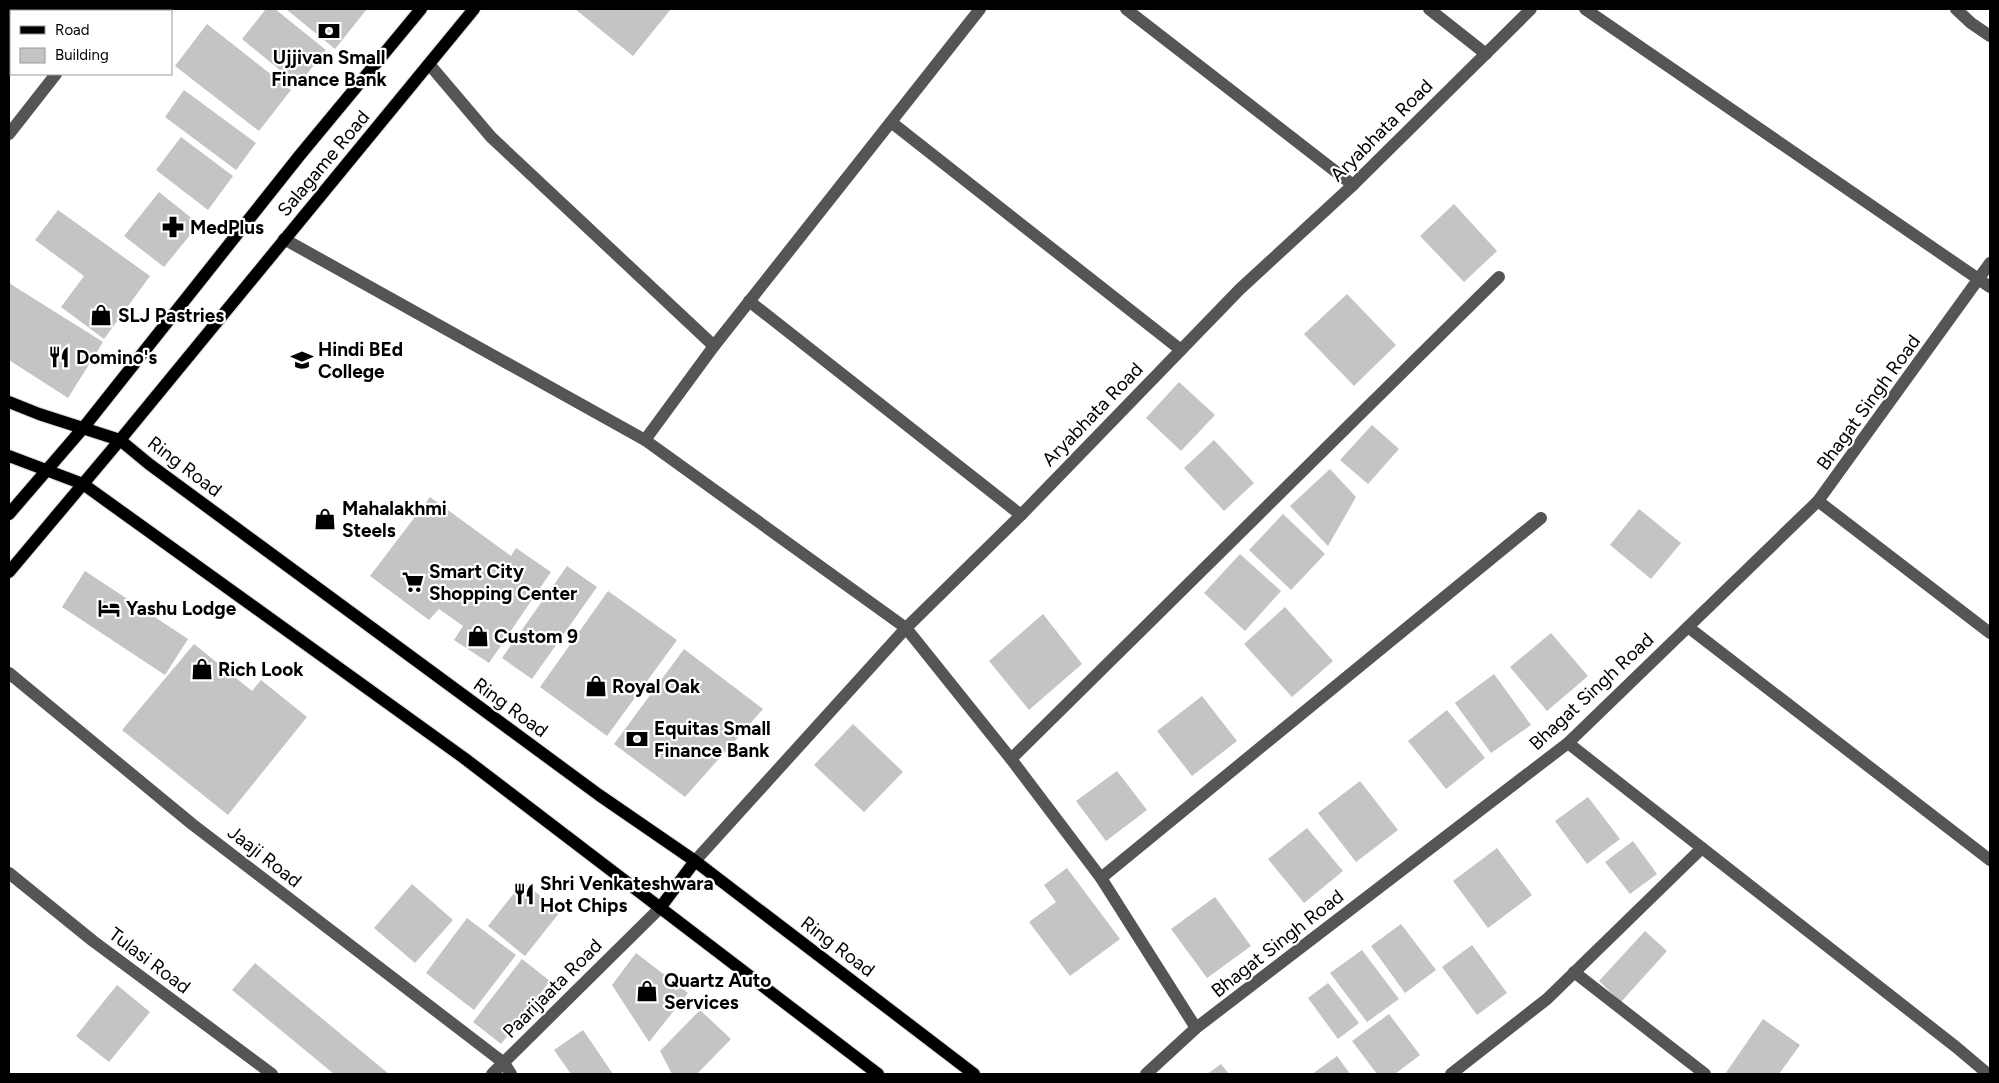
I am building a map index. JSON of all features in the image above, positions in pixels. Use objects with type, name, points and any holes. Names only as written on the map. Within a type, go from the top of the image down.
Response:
[{"type":"main road","points":[[9,514],[84,427],[300,155],[421,9]]},
{"type":"main road","name":"Salagame Road","points":[[9,572],[120,440],[474,9]]},
{"type":"main road","name":"Ring Road","points":[[9,402],[39,414],[120,440],[157,470],[599,796],[696,861],[974,1074]]},
{"type":"main road","points":[[9,456],[83,484],[464,758],[878,1074]]},
{"type":"main road","points":[[660,908],[696,861]]},
{"type":"street","points":[[645,440],[714,346],[980,9]]},
{"type":"street","points":[[1126,9],[1354,185]]},
{"type":"street","points":[[1429,9],[1486,54]]},
{"type":"street","name":"Aryabhata Road","points":[[696,861],[906,628],[1021,515],[1240,289],[1354,185],[1531,9]]},
{"type":"street","points":[[1584,9],[1985,283]]},
{"type":"street","points":[[1956,9],[1970,23],[1990,36]]},
{"type":"street","points":[[429,64],[491,138],[714,346]]},
{"type":"street","points":[[9,134],[55,75]]},
{"type":"street","points":[[891,122],[1181,350]]},
{"type":"street","points":[[284,239],[645,440],[906,628],[1011,759],[1101,878],[1196,1028]]},
{"type":"street","name":"Bhagat Singh Road","points":[[1146,1074],[1196,1028],[1568,743],[1818,501],[1985,283],[1990,263]]},
{"type":"street","points":[[1011,759],[1499,277]]},
{"type":"street","points":[[749,301],[1021,515]]},
{"type":"street","points":[[1818,501],[1990,633]]},
{"type":"street","points":[[1101,878],[1541,518]]},
{"type":"street","points":[[1688,626],[1990,860]]},
{"type":"street","name":"Jaaji Road","points":[[9,673],[192,824],[504,1063]]},
{"type":"street","points":[[1568,743],[1988,1074]]},
{"type":"street","points":[[1453,1074],[1547,999],[1702,848]]},
{"type":"street","name":"Tulasi Road","points":[[9,873],[93,941],[272,1074]]},
{"type":"street","name":"Paarijaata Road","points":[[492,1074],[660,908]]},
{"type":"street","points":[[1574,972],[1705,1074]]},
{"type":"street","points":[[504,1063],[511,1074]]},
{"type":"building","points":[[266,9],[275,9],[326,50],[298,85],[242,39]]},
{"type":"building","points":[[286,9],[367,9],[335,49]]},
{"type":"building","points":[[575,9],[671,9],[633,56]]},
{"type":"building","points":[[207,24],[291,90],[259,131],[175,66]]},
{"type":"building","points":[[184,90],[256,143],[236,170],[165,117]]},
{"type":"building","points":[[181,137],[233,176],[208,210],[156,170]]},
{"type":"building","points":[[159,192],[199,224],[164,267],[124,236]]},
{"type":"building","points":[[1454,204],[1497,251],[1464,282],[1420,236]]},
{"type":"building","points":[[58,210],[150,276],[104,339],[61,307],[84,276],[35,240]]},
{"type":"building","points":[[9,283],[103,342],[68,398],[9,360]]},
{"type":"building","points":[[1347,294],[1396,345],[1354,386],[1304,334]]},
{"type":"building","points":[[1179,382],[1215,415],[1181,451],[1146,418]]},
{"type":"building","points":[[1372,425],[1399,449],[1368,484],[1340,460]]},
{"type":"building","points":[[1214,440],[1254,483],[1224,511],[1184,468]]},
{"type":"building","points":[[1330,469],[1356,497],[1328,546],[1290,506]]},
{"type":"building","points":[[430,497],[511,556],[516,548],[551,572],[489,663],[454,640],[463,626],[439,609],[429,620],[370,576]]},
{"type":"building","points":[[1639,509],[1681,543],[1651,579],[1610,545]]},
{"type":"building","points":[[1283,514],[1325,554],[1291,590],[1249,550]]},
{"type":"building","points":[[1240,554],[1281,591],[1245,631],[1204,593]]},
{"type":"building","points":[[567,566],[597,587],[532,679],[502,658]]},
{"type":"building","points":[[85,571],[188,639],[165,675],[62,607]]},
{"type":"building","points":[[608,591],[677,640],[607,736],[540,687]]},
{"type":"building","points":[[1285,607],[1333,661],[1292,697],[1244,644]]},
{"type":"building","points":[[1043,614],[1082,664],[1029,710],[989,661]]},
{"type":"building","points":[[1551,633],[1588,676],[1547,711],[1510,667]]},
{"type":"building","points":[[194,644],[252,691],[261,680],[307,717],[228,815],[122,730]]},
{"type":"building","points":[[684,649],[763,709],[685,797],[614,744]]},
{"type":"building","points":[[1494,674],[1531,725],[1491,753],[1455,703]]},
{"type":"building","points":[[1202,696],[1237,741],[1192,776],[1157,731]]},
{"type":"building","points":[[1447,710],[1485,758],[1446,789],[1408,741]]},
{"type":"building","points":[[853,724],[903,772],[864,812],[814,765]]},
{"type":"building","points":[[1117,771],[1147,810],[1106,841],[1076,801]]},
{"type":"building","points":[[1360,781],[1398,830],[1356,862],[1318,813]]},
{"type":"building","points":[[1588,797],[1620,839],[1587,864],[1555,821]]},
{"type":"building","points":[[1307,828],[1343,871],[1304,903],[1268,859]]},
{"type":"building","points":[[1633,841],[1657,874],[1630,894],[1605,862]]},
{"type":"building","points":[[1497,848],[1532,895],[1488,928],[1453,881]]},
{"type":"building","points":[[1067,868],[1120,939],[1070,976],[1029,922],[1056,902],[1044,885]]},
{"type":"building","points":[[523,882],[560,912],[525,956],[488,926]]},
{"type":"building","points":[[412,884],[453,920],[415,963],[374,928]]},
{"type":"building","points":[[1215,897],[1251,946],[1207,978],[1171,929]]},
{"type":"building","points":[[467,918],[516,955],[474,1010],[426,973]]},
{"type":"building","points":[[1401,924],[1436,970],[1405,993],[1371,946]]},
{"type":"building","points":[[1645,931],[1667,951],[1621,1002],[1599,981]]},
{"type":"building","points":[[1472,945],[1507,993],[1477,1015],[1442,967]]},
{"type":"building","points":[[1362,950],[1399,999],[1367,1022],[1330,973]]},
{"type":"building","points":[[636,953],[688,993],[649,1042],[612,985]]},
{"type":"building","points":[[522,959],[550,981],[501,1044],[473,1022]]},
{"type":"building","points":[[255,963],[389,1074],[334,1074],[232,990]]},
{"type":"building","points":[[1328,983],[1359,1023],[1338,1039],[1308,998]]},
{"type":"building","points":[[117,985],[150,1012],[109,1062],[76,1036]]},
{"type":"building","points":[[700,1010],[731,1039],[697,1074],[672,1074],[660,1051]]},
{"type":"building","points":[[1389,1014],[1420,1055],[1395,1074],[1377,1074],[1352,1041]]},
{"type":"building","points":[[1763,1019],[1800,1045],[1779,1074],[1725,1074]]},
{"type":"building","points":[[583,1030],[613,1074],[571,1074],[554,1050]]},
{"type":"building","points":[[1337,1056],[1350,1074],[1312,1074]]},
{"type":"building","points":[[1221,1064],[1229,1074],[1207,1074]]},
{"type":"place","name":"Ujjivan Small Finance Bank","points":[[329,31]]},
{"type":"place","name":"MedPlus","points":[[173,227]]},
{"type":"place","name":"SLJ Pastries","points":[[101,315]]},
{"type":"place","name":"Domino's","points":[[59,357]]},
{"type":"place","name":"Hindi BEd College","points":[[302,360]]},
{"type":"place","name":"Mahalakhmi Steels","points":[[325,519]]},
{"type":"place","name":"Smart City Shopping Center","points":[[413,582]]},
{"type":"place","name":"Yashu Lodge","points":[[109,608]]},
{"type":"place","name":"Custom 9","points":[[478,636]]},
{"type":"place","name":"Rich Look","points":[[202,669]]},
{"type":"place","name":"Royal Oak","points":[[596,686]]},
{"type":"place","name":"Equitas Small Finance Bank","points":[[637,739]]},
{"type":"place","name":"Shri Venkateshwara Hot Chips","points":[[524,894]]},
{"type":"place","name":"Quartz Auto Services","points":[[647,991]]}]
